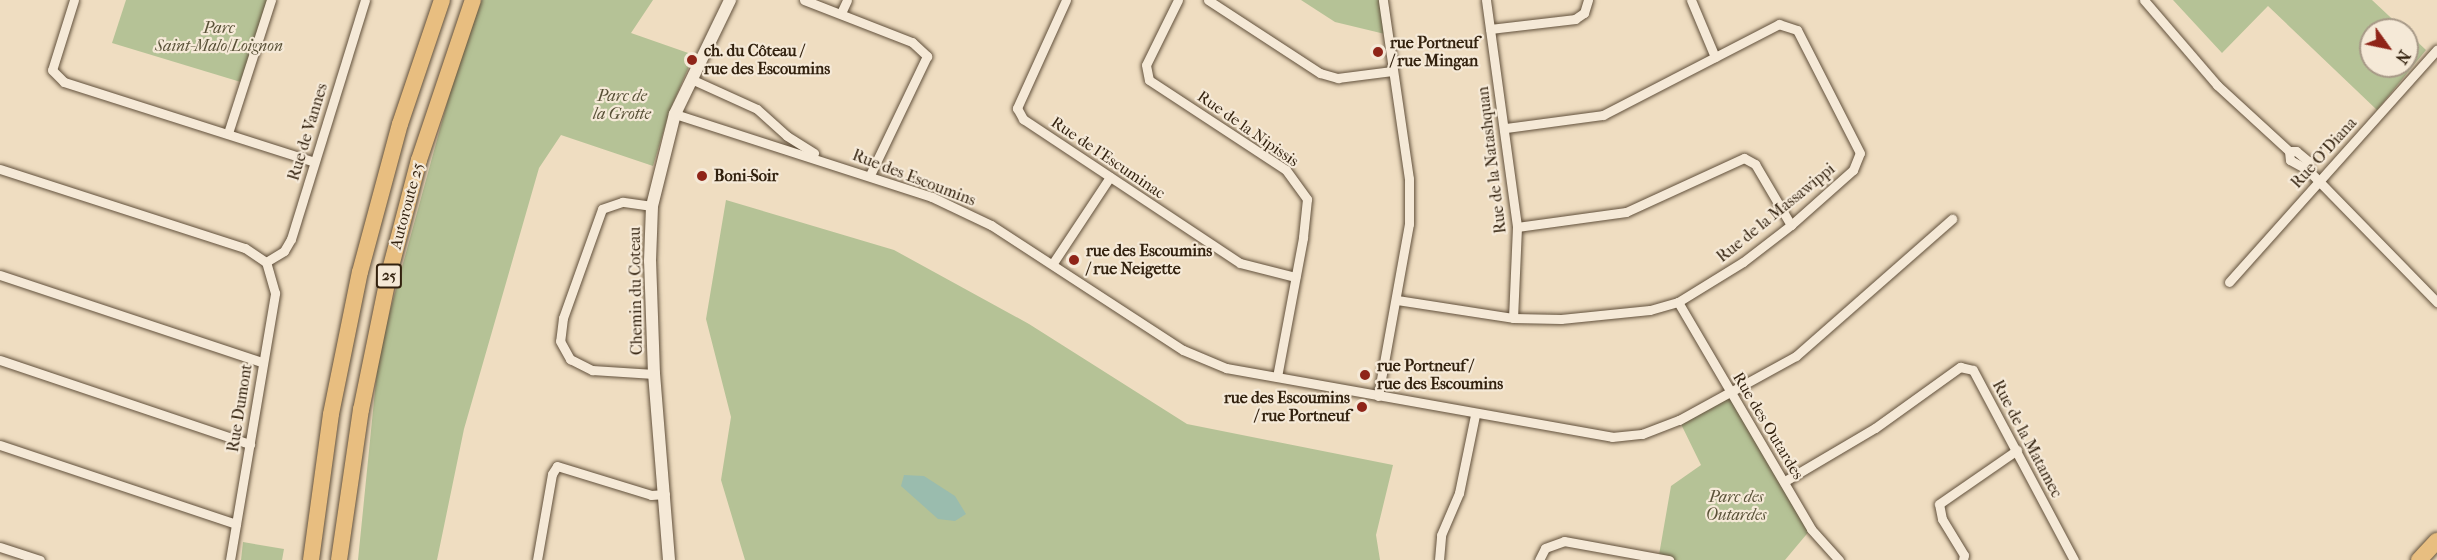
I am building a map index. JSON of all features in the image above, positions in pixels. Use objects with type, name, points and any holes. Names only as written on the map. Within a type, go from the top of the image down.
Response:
[{"type":"highway","name":"Autoroute 25","points":[[311,560],[331,414],[360,272],[397,133],[442,0]]},
{"type":"highway","name":"Autoroute 25","points":[[339,560],[361,410],[392,265],[428,132],[473,0]]},
{"type":"highway","points":[[2420,560],[2437,541]]},
{"type":"street","points":[[74,0],[52,70],[64,82],[314,162]]},
{"type":"street","points":[[228,133],[271,0]]},
{"type":"street","name":"Rue de Vannes","points":[[266,262],[284,251],[291,238],[365,0]]},
{"type":"street","name":"Chemin du Coteau","points":[[669,560],[654,374],[650,261],[652,206],[675,114],[730,0]]},
{"type":"street","points":[[804,0],[912,42],[927,56],[870,175]]},
{"type":"street","points":[[841,13],[847,0]]},
{"type":"street","name":"Rue de la Nipissis","points":[[1178,0],[1146,65],[1149,80],[1286,170],[1299,184],[1307,199],[1277,377]]},
{"type":"street","points":[[1208,0],[1320,72],[1338,78],[1392,71]]},
{"type":"street","points":[[1378,396],[1398,300],[1410,224],[1409,179],[1383,0]]},
{"type":"street","name":"Rue de la Natashquan","points":[[1486,0],[1505,128],[1516,226],[1513,318]]},
{"type":"street","points":[[1490,29],[1575,19],[1584,13],[1588,0]]},
{"type":"street","points":[[1691,0],[1715,57]]},
{"type":"street","points":[[2144,0],[2217,85],[2289,151],[2290,160],[2308,170],[2437,302]]},
{"type":"street","name":"Rue de l'Escuminac","points":[[1063,1],[1017,108],[1023,119],[1240,263],[1295,278]]},
{"type":"street","name":"Rue de la Massawippi","points":[[1398,300],[1513,318],[1561,319],[1628,312],[1678,302],[1743,262],[1791,225],[1853,170],[1860,153],[1797,30],[1779,24],[1603,115],[1505,128]]},
{"type":"street","name":"Rue O'Diana","points":[[2231,279],[2437,49]]},
{"type":"street","name":"Rue des Escoumins","points":[[691,79],[757,109],[786,136],[826,160]]},
{"type":"street","name":"Rue des Escoumins","points":[[675,114],[826,160],[932,197],[991,225],[1053,263],[1183,350],[1226,368],[1475,415],[1612,437],[1642,434],[1679,420],[1728,391],[1796,356],[1952,219]]},
{"type":"street","points":[[1516,226],[1626,212],[1744,158],[1755,164],[1791,225]]},
{"type":"street","points":[[0,169],[244,248],[266,262]]},
{"type":"street","points":[[1053,263],[1110,177]]},
{"type":"street","points":[[652,206],[622,202],[602,209],[563,318],[560,341],[570,359],[592,370],[654,374]]},
{"type":"street","name":"Rue Dumont","points":[[230,560],[275,293],[266,262]]},
{"type":"street","points":[[0,275],[262,362]]},
{"type":"street","name":"Rue des Outardes","points":[[1678,302],[1728,391],[1785,481],[1811,529],[1839,560]]},
{"type":"street","points":[[0,360],[250,444]]},
{"type":"street","name":"Rue de la Matamec","points":[[1785,481],[1875,428],[1960,367],[1973,370],[2074,560]]},
{"type":"street","points":[[1439,560],[1441,535],[1459,493],[1475,415]]},
{"type":"street","points":[[0,445],[236,524]]},
{"type":"street","points":[[1963,560],[1964,555],[1942,519],[1939,504],[2017,450]]},
{"type":"street","points":[[537,560],[552,474],[557,466],[651,495],[665,494]]},
{"type":"street","points":[[1539,560],[1545,548],[1564,542],[1670,560]]},
{"type":"street","points":[[0,547],[40,560]]},
{"type":"green space","name":"Parc Saint-Malo/Loignon","points":[[126,0],[271,0],[244,83],[112,43]]},
{"type":"green space","name":"Parc de la Grotte","points":[[482,0],[653,0],[631,33],[694,55],[670,110],[653,166],[561,135],[539,168],[464,429],[437,560],[358,560],[379,351],[460,56]]},
{"type":"green space","points":[[1301,0],[1385,0],[1389,35],[1335,22]]},
{"type":"green space","points":[[2173,0],[2372,0],[2391,18],[2359,18],[2359,78],[2403,78],[2377,110],[2268,6],[2222,53]]},
{"type":"green space","points":[[2419,43],[2426,50],[2419,59]]},
{"type":"green space","points":[[726,200],[894,250],[1029,324],[1187,424],[1393,465],[1376,535],[1380,560],[745,560],[721,480],[731,417],[706,319]]},
{"type":"green space","name":"Parc des Outardes","points":[[1728,391],[1811,529],[1785,560],[1669,560],[1659,555],[1671,486],[1701,465],[1679,420]]},
{"type":"green space","points":[[243,542],[284,549],[282,560],[241,560]]},
{"type":"shaded area","points":[[904,475],[924,476],[955,496],[966,514],[955,521],[938,519],[901,486]]},
{"type":"place","name":"rue Portneuf / rue Mingan","points":[[1378,52]]},
{"type":"place","name":"ch. du Côteau / rue des Escoumins","points":[[692,60]]},
{"type":"place","name":"Boni-Soir","points":[[702,176]]},
{"type":"place","name":"rue des Escoumins / rue Neigette","points":[[1074,260]]},
{"type":"place","name":"rue Portneuf / rue des Escoumins","points":[[1365,375]]},
{"type":"place","name":"rue des Escoumins / rue Portneuf","points":[[1362,407]]}]
